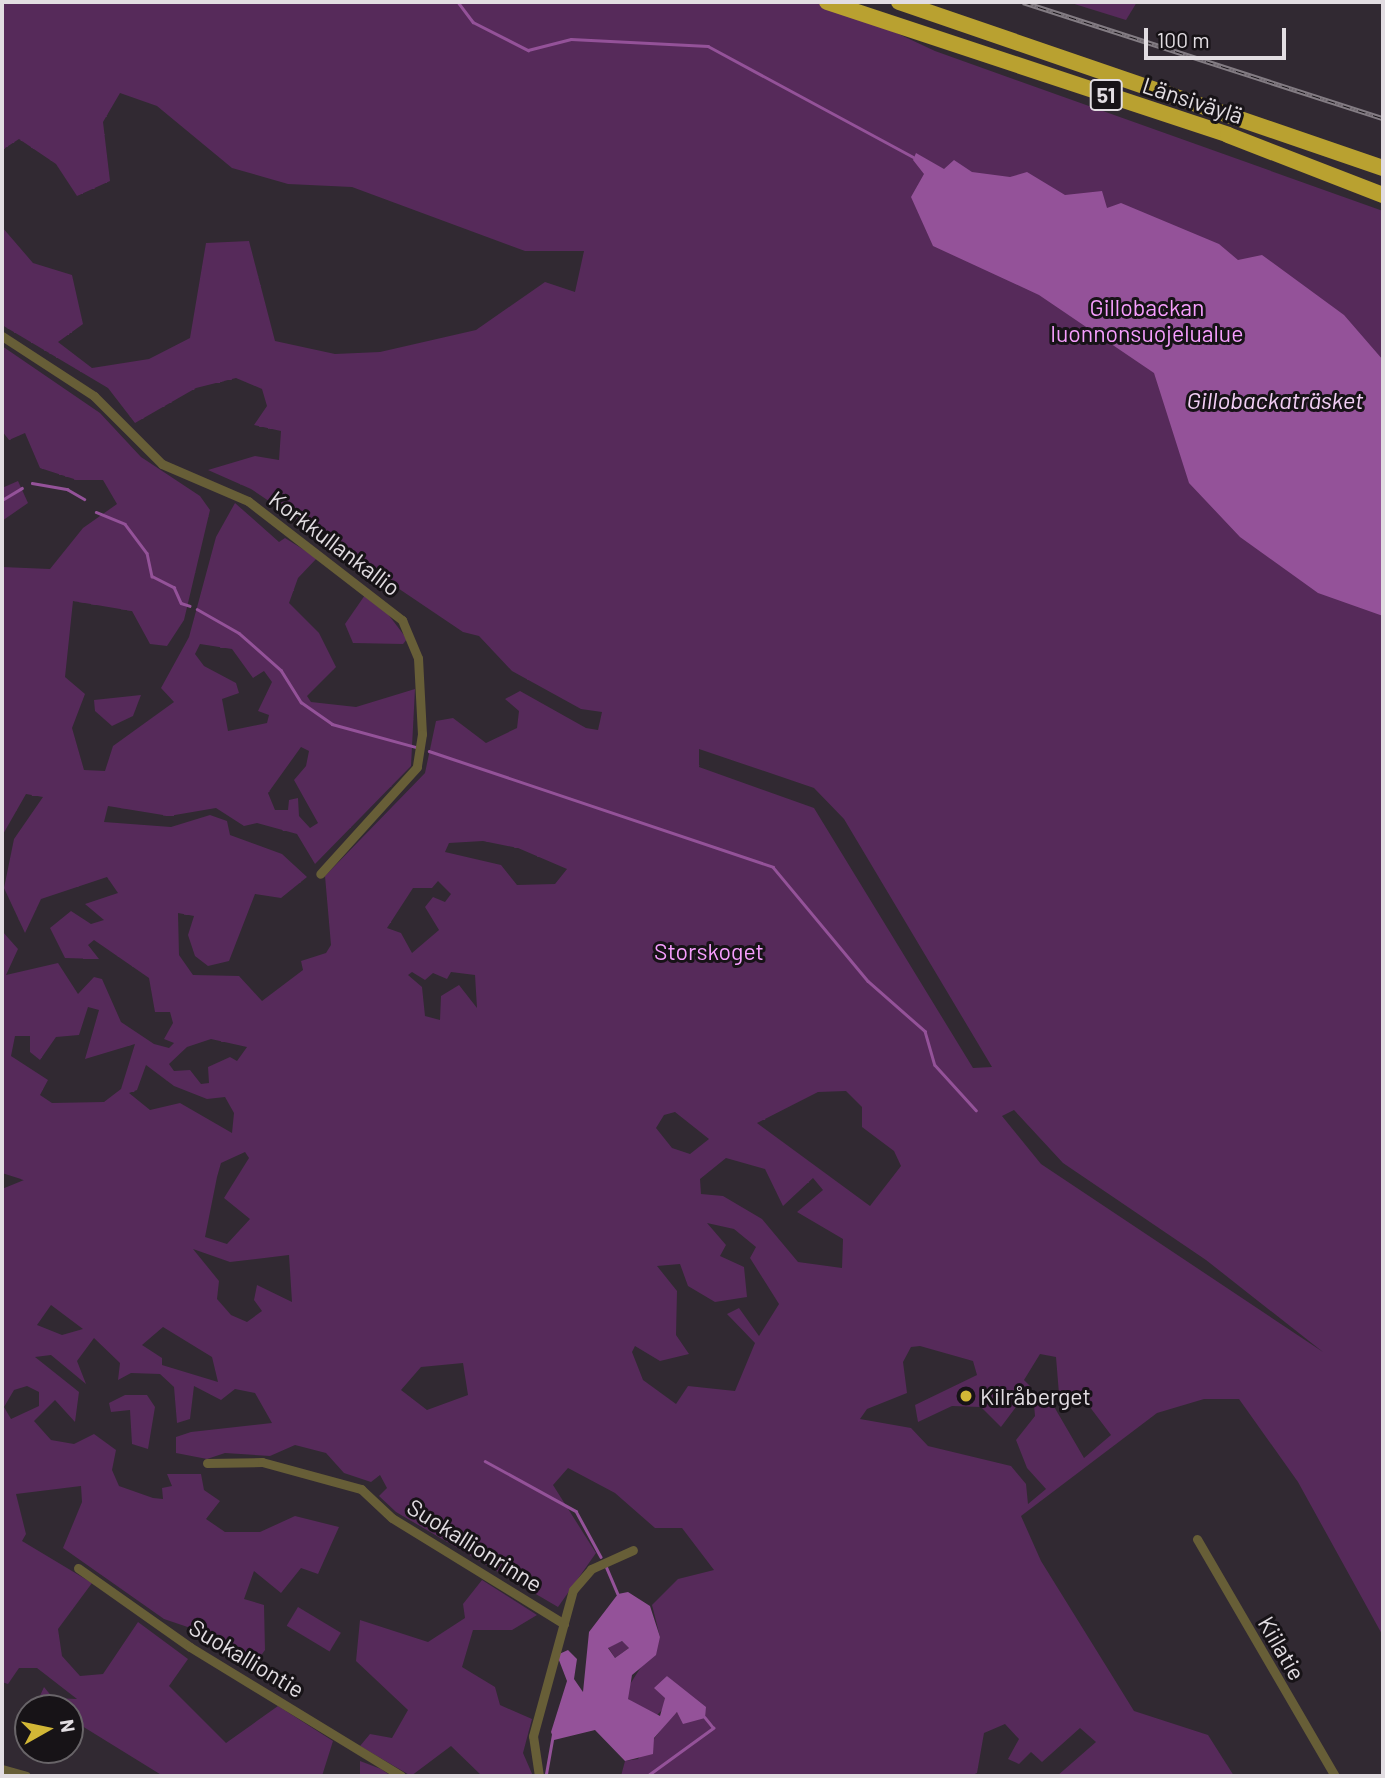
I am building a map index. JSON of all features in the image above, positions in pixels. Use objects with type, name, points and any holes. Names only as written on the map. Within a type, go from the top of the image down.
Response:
[{"type":"highway","name":"Länsiväylä","points":[[827,2],[1228,135],[1383,195]]},
{"type":"highway","name":"Länsiväylä","points":[[899,2],[1383,168]]},
{"type":"street","name":"Korkkullankallio","points":[[2,336],[94,396],[162,464],[248,501],[402,620],[418,658],[417,767],[320,874]]},
{"type":"street","name":"Suokallionrinne","points":[[207,1463],[262,1462],[360,1489],[393,1518],[564,1624]]},
{"type":"street","name":"Kiilatie","points":[[1197,1539],[1335,1776]]},
{"type":"street","points":[[540,1776],[533,1736],[564,1624],[580,1578],[633,1550]]},
{"type":"street","name":"Suokalliontie","points":[[78,1568],[190,1647],[401,1776]]},
{"type":"street","points":[[2,1769],[26,1776]]},
{"type":"green space","points":[[2,2],[830,2],[935,51],[1383,211],[1383,1636],[1298,1482],[1239,1399],[1204,1399],[1157,1413],[1021,1516],[1041,1561],[1134,1711],[1208,1735],[1234,1776],[1057,1776],[1096,1742],[1080,1728],[1042,1762],[1031,1752],[1019,1764],[1008,1759],[1019,1739],[1005,1724],[984,1733],[977,1773],[970,1776],[621,1776],[625,1761],[638,1759],[672,1716],[694,1700],[667,1676],[664,1708],[654,1718],[628,1699],[627,1689],[660,1637],[652,1605],[678,1579],[714,1570],[682,1528],[655,1528],[615,1493],[568,1468],[553,1485],[596,1553],[558,1607],[396,1512],[379,1496],[387,1488],[380,1475],[371,1482],[344,1473],[326,1453],[295,1445],[270,1456],[225,1453],[207,1459],[176,1453],[176,1437],[191,1432],[272,1423],[255,1393],[235,1389],[221,1400],[194,1386],[190,1419],[177,1423],[174,1387],[160,1374],[131,1373],[118,1380],[120,1363],[94,1338],[77,1361],[86,1384],[51,1355],[35,1357],[79,1392],[75,1422],[55,1400],[34,1421],[51,1440],[74,1444],[94,1434],[116,1450],[112,1470],[119,1486],[153,1498],[163,1499],[162,1488],[172,1486],[167,1474],[201,1474],[204,1490],[220,1501],[206,1519],[225,1532],[260,1532],[295,1516],[339,1527],[318,1574],[301,1568],[281,1593],[254,1571],[244,1599],[264,1605],[265,1650],[251,1669],[220,1638],[164,1619],[63,1548],[82,1502],[81,1486],[16,1494],[26,1534],[22,1541],[92,1583],[58,1629],[62,1656],[80,1676],[103,1674],[138,1622],[188,1659],[169,1686],[226,1743],[278,1706],[333,1741],[322,1776],[163,1776],[84,1727],[84,1694],[71,1694],[37,1668],[19,1668],[8,1684],[2,1682],[2,1189],[24,1180],[2,1173],[2,931],[18,949],[6,975],[58,963],[78,994],[94,977],[102,979],[121,1022],[154,1044],[169,1048],[174,1043],[164,1039],[173,1023],[170,1012],[155,1012],[149,978],[94,940],[88,945],[99,959],[65,958],[50,928],[71,911],[91,924],[104,920],[85,904],[118,893],[107,877],[41,899],[25,933],[4,888],[14,839],[43,797],[26,794],[2,836],[2,567],[50,569],[83,528],[117,504],[103,480],[77,480],[40,468],[25,433],[9,440],[2,431],[2,346],[100,413],[141,457],[200,496],[210,510],[184,620],[167,646],[150,644],[132,611],[73,601],[65,677],[85,694],[72,728],[84,770],[105,771],[113,746],[174,702],[161,688],[189,637],[216,537],[235,503],[279,542],[285,538],[317,558],[298,578],[289,603],[319,633],[336,667],[307,696],[311,702],[356,707],[415,689],[411,766],[315,864],[297,834],[257,823],[244,826],[216,808],[169,816],[108,806],[104,822],[171,827],[210,815],[227,821],[230,835],[282,854],[307,877],[281,898],[255,894],[229,961],[208,966],[195,956],[188,935],[194,916],[178,913],[179,955],[193,975],[239,976],[262,1001],[303,970],[301,961],[326,953],[331,945],[325,876],[425,773],[436,721],[453,718],[486,743],[517,728],[519,711],[505,699],[520,691],[586,728],[598,730],[602,712],[581,709],[512,671],[479,636],[463,632],[251,489],[208,470],[255,456],[279,460],[281,431],[254,425],[267,406],[262,389],[236,378],[196,388],[135,423],[108,388],[2,325],[2,227],[33,263],[72,275],[83,324],[58,342],[92,368],[149,359],[190,338],[206,243],[249,241],[275,341],[335,354],[380,352],[476,330],[545,282],[575,292],[584,251],[525,251],[352,187],[288,184],[232,168],[157,106],[120,93],[103,122],[110,181],[77,196],[56,164],[19,139],[2,150]],"holes":[[[200,644],[232,649],[253,678],[264,671],[272,682],[258,711],[269,715],[267,723],[228,731],[222,699],[239,693],[236,683],[204,666],[195,654]],[[301,747],[309,751],[306,766],[294,780],[318,823],[310,828],[299,816],[298,798],[289,800],[288,810],[275,810],[268,793]],[[699,749],[814,788],[844,819],[992,1067],[973,1068],[814,808],[699,767]],[[483,841],[518,848],[567,869],[555,884],[517,885],[501,865],[445,852],[449,843]],[[438,881],[451,894],[445,902],[433,897],[425,907],[439,930],[412,953],[401,933],[387,928],[413,888],[432,888]],[[412,972],[425,980],[433,973],[447,979],[451,972],[475,975],[477,1008],[459,985],[441,996],[440,1020],[425,1016],[422,987],[408,975]],[[88,1007],[99,1010],[85,1059],[135,1044],[121,1089],[104,1102],[52,1103],[40,1095],[48,1080],[11,1056],[15,1036],[30,1036],[30,1052],[40,1060],[56,1037],[79,1035]],[[211,1039],[247,1047],[237,1061],[230,1057],[208,1067],[209,1083],[201,1084],[190,1070],[174,1071],[169,1064],[187,1047]],[[146,1065],[174,1086],[207,1099],[225,1097],[234,1113],[232,1133],[180,1103],[150,1110],[129,1093],[137,1090]],[[846,1091],[862,1107],[862,1127],[894,1151],[901,1166],[870,1206],[757,1123],[818,1092]],[[1014,1110],[1063,1163],[1206,1260],[1323,1352],[1041,1164],[1002,1116]],[[675,1112],[709,1139],[690,1154],[672,1148],[656,1128],[664,1115]],[[245,1152],[249,1158],[224,1198],[250,1219],[227,1244],[205,1237],[221,1163]],[[726,1158],[765,1169],[783,1206],[813,1178],[823,1190],[797,1212],[843,1239],[842,1268],[798,1262],[762,1219],[723,1196],[701,1194],[700,1179]],[[707,1223],[734,1229],[756,1247],[750,1258],[779,1304],[759,1336],[739,1308],[727,1314],[755,1343],[735,1391],[688,1386],[676,1404],[643,1380],[632,1352],[635,1346],[660,1361],[689,1354],[676,1335],[677,1291],[657,1266],[680,1264],[688,1286],[715,1302],[747,1297],[744,1267],[720,1256],[726,1245]],[[193,1249],[230,1262],[289,1255],[292,1302],[257,1285],[254,1300],[262,1311],[247,1322],[231,1315],[217,1299],[219,1281]],[[51,1305],[83,1329],[62,1335],[37,1325]],[[163,1327],[212,1357],[218,1382],[162,1365],[162,1358],[142,1345]],[[920,1346],[973,1361],[977,1375],[915,1405],[918,1422],[952,1406],[981,1407],[1001,1427],[1031,1387],[1024,1380],[1040,1354],[1056,1357],[1059,1394],[1073,1403],[1077,1390],[1111,1435],[1084,1458],[1049,1398],[1034,1404],[1035,1416],[1016,1440],[1027,1468],[1046,1489],[1028,1504],[1026,1484],[1011,1466],[928,1446],[911,1428],[860,1419],[867,1409],[907,1393],[903,1362],[911,1347]],[[463,1363],[468,1395],[427,1410],[401,1390],[421,1367]],[[27,1386],[39,1392],[39,1406],[11,1419],[4,1407],[14,1390]]]},
{"type":"green space","points":[[1068,2],[1137,2],[1126,20]]},
{"type":"green space","points":[[18,481],[28,503],[2,521],[2,488]]},
{"type":"green space","points":[[365,595],[384,609],[407,639],[403,644],[353,643],[345,624]]},
{"type":"green space","points":[[141,695],[133,716],[112,726],[95,711],[94,700]]},
{"type":"green space","points":[[125,1395],[147,1395],[155,1407],[148,1449],[132,1444],[130,1410],[111,1412],[109,1403]]},
{"type":"green space","points":[[482,1580],[537,1615],[512,1630],[473,1630],[462,1667],[495,1687],[500,1705],[532,1719],[523,1753],[533,1776],[482,1776],[451,1746],[411,1776],[360,1746],[370,1734],[392,1738],[408,1710],[356,1661],[360,1620],[428,1642],[465,1618],[463,1604]]},
{"type":"green space","points":[[298,1607],[341,1633],[330,1652],[287,1626]]},
{"type":"green space","points":[[622,1641],[629,1648],[615,1658],[608,1647]]},
{"type":"green space","points":[[44,1687],[50,1694],[41,1694]]},
{"type":"green space","points":[[360,1761],[381,1769],[391,1776],[360,1776]]},
{"type":"water","name":"Gillobackaträsket","points":[[916,153],[944,169],[954,160],[972,172],[1010,177],[1027,172],[1065,195],[1102,191],[1107,208],[1121,203],[1219,244],[1238,260],[1262,255],[1344,315],[1383,360],[1383,616],[1318,593],[1240,537],[1189,483],[1154,373],[1039,295],[933,246],[911,197],[924,174],[913,160]]},
{"type":"water","points":[[628,1592],[650,1606],[660,1637],[656,1655],[632,1675],[628,1699],[660,1716],[665,1698],[654,1688],[667,1676],[706,1707],[705,1718],[683,1724],[677,1712],[654,1738],[653,1754],[625,1761],[595,1730],[554,1740],[551,1732],[567,1681],[557,1655],[568,1650],[577,1659],[574,1679],[583,1692],[589,1632],[618,1594]],"holes":[[[622,1641],[629,1648],[615,1658],[608,1648]]]},
{"type":"waterway","points":[[458,2],[473,22],[528,50],[571,39],[708,46],[913,157]]},
{"type":"waterway","points":[[32,483],[67,489],[84,499]]},
{"type":"waterway","points":[[2,500],[22,488]]},
{"type":"waterway","points":[[96,512],[125,524],[147,553],[152,576],[174,587],[181,603],[190,606]]},
{"type":"waterway","points":[[197,609],[239,633],[281,670],[301,702],[332,724],[416,747]]},
{"type":"waterway","points":[[429,751],[773,867],[868,981],[925,1031],[935,1065],[976,1110]]},
{"type":"waterway","points":[[485,1461],[576,1511],[601,1557]]},
{"type":"waterway","points":[[606,1566],[618,1594]]},
{"type":"waterway","points":[[647,1776],[713,1728],[705,1718]]},
{"type":"waterway","points":[[546,1774],[553,1736]]},
{"type":"railway","points":[[1023,2],[1383,118]]},
{"type":"place","name":"Kilråberget","points":[[966,1396]]},
{"type":"park label","name":"Gillobackan luonnonsuojelualue","points":[[1147,320]]},
{"type":"park label","name":"Storskoget","points":[[709,951]]}]
